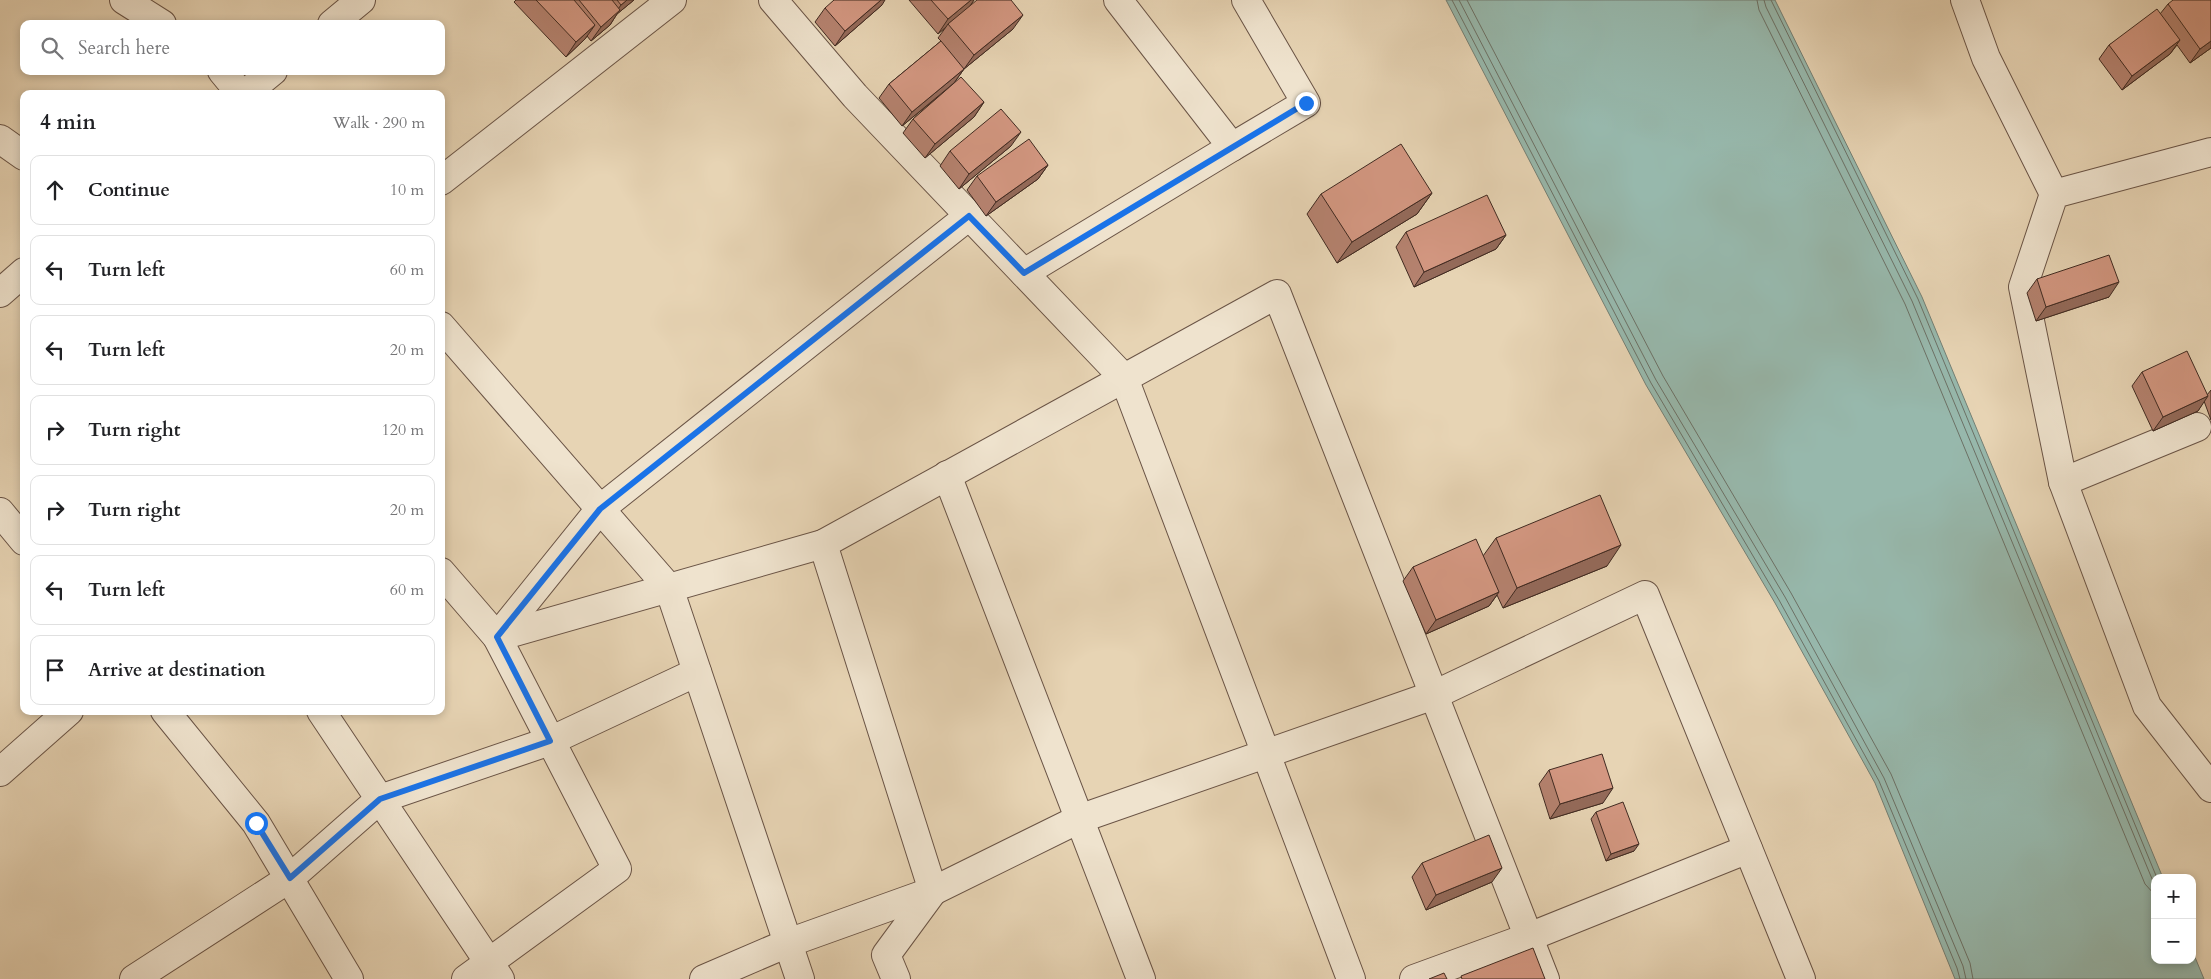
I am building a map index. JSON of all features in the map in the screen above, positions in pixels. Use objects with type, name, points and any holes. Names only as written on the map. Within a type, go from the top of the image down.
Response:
[{"type":"street","points":[[124,0],[156,20]]},
{"type":"street","points":[[337,20],[361,0]]},
{"type":"street","points":[[445,178],[672,0]]},
{"type":"street","points":[[773,0],[855,96],[1124,378],[1351,979]]},
{"type":"street","points":[[1118,0],[1232,147]]},
{"type":"street","points":[[1024,273],[1306,103],[1246,0]]},
{"type":"street","points":[[1965,0],[1986,58],[2054,194],[2023,287],[2063,482],[2148,706],[2211,788]]},
{"type":"street","points":[[225,75],[238,90]]},
{"type":"street","points":[[250,90],[268,75]]},
{"type":"street","points":[[0,139],[20,153]]},
{"type":"street","points":[[2054,194],[2211,152]]},
{"type":"street","points":[[497,637],[600,509],[969,216]]},
{"type":"street","points":[[0,293],[20,276]]},
{"type":"street","points":[[497,637],[823,544],[1276,294],[1545,979]]},
{"type":"street","points":[[445,331],[669,588],[800,979]]},
{"type":"street","points":[[2063,482],[2197,427]]},
{"type":"street","points":[[947,475],[1141,979]]},
{"type":"street","points":[[823,544],[933,891]]},
{"type":"street","points":[[445,577],[497,637],[617,869],[494,970],[466,979]]},
{"type":"street","points":[[704,979],[788,943],[933,891],[1079,819],[1267,755],[1434,695],[1645,595],[1801,979]]},
{"type":"street","points":[[134,979],[290,878],[380,799],[550,741],[698,672]]},
{"type":"street","points":[[0,772],[64,715]]},
{"type":"street","points":[[168,715],[256,823],[349,979]]},
{"type":"street","points":[[325,715],[494,970]]},
{"type":"street","points":[[1414,979],[1529,937],[1748,849]]},
{"type":"street","points":[[896,979],[886,955],[933,891]]},
{"type":"water","points":[[1446,0],[1775,0],[1922,297],[2161,874],[2151,874],[2151,964],[2196,964],[2196,960],[2204,979],[1955,979],[1875,783],[1775,603],[1646,385]]},
{"type":"building","points":[[536,0],[574,0],[595,25],[576,42]]},
{"type":"building","points":[[579,0],[612,0],[620,10],[601,27]]},
{"type":"building","points":[[617,0],[627,0],[621,5]]},
{"type":"building","points":[[834,0],[881,0],[845,31],[825,8]]},
{"type":"building","points":[[931,0],[971,0],[948,19]]},
{"type":"building","points":[[977,0],[1011,0],[1023,15],[974,55],[948,24]]},
{"type":"building","points":[[2173,0],[2211,0],[2211,41],[2200,49],[2168,4]]},
{"type":"building","points":[[2157,9],[2180,40],[2132,76],[2109,45]]},
{"type":"building","points":[[941,41],[964,69],[912,112],[889,84]]},
{"type":"building","points":[[961,77],[984,102],[935,144],[913,119]]},
{"type":"building","points":[[1001,109],[1021,132],[969,174],[950,151]]},
{"type":"building","points":[[1029,139],[1048,165],[996,202],[977,176]]},
{"type":"building","points":[[1401,144],[1432,193],[1352,242],[1321,194]]},
{"type":"building","points":[[1487,195],[1506,235],[1424,272],[1406,232]]},
{"type":"building","points":[[2109,255],[2119,282],[2046,307],[2037,279]]},
{"type":"building","points":[[2187,351],[2208,396],[2163,417],[2142,372]]},
{"type":"building","points":[[1600,495],[1621,545],[1517,588],[1496,538]]},
{"type":"building","points":[[1476,539],[1499,592],[1436,620],[1413,567]]},
{"type":"building","points":[[1602,754],[1613,788],[1560,804],[1549,770]]},
{"type":"building","points":[[1623,802],[1639,844],[1611,854],[1596,812]]},
{"type":"building","points":[[1489,835],[1502,868],[1436,895],[1422,863]]},
{"type":"building","points":[[1533,948],[1545,979],[1462,979],[1461,976]]},
{"type":"building","points":[[1444,973],[1447,979],[1429,979]]},
{"type":"route","points":[[256,823],[290,878],[380,799],[550,741],[497,637],[600,509],[969,216],[1024,273],[1306,103]]}]
